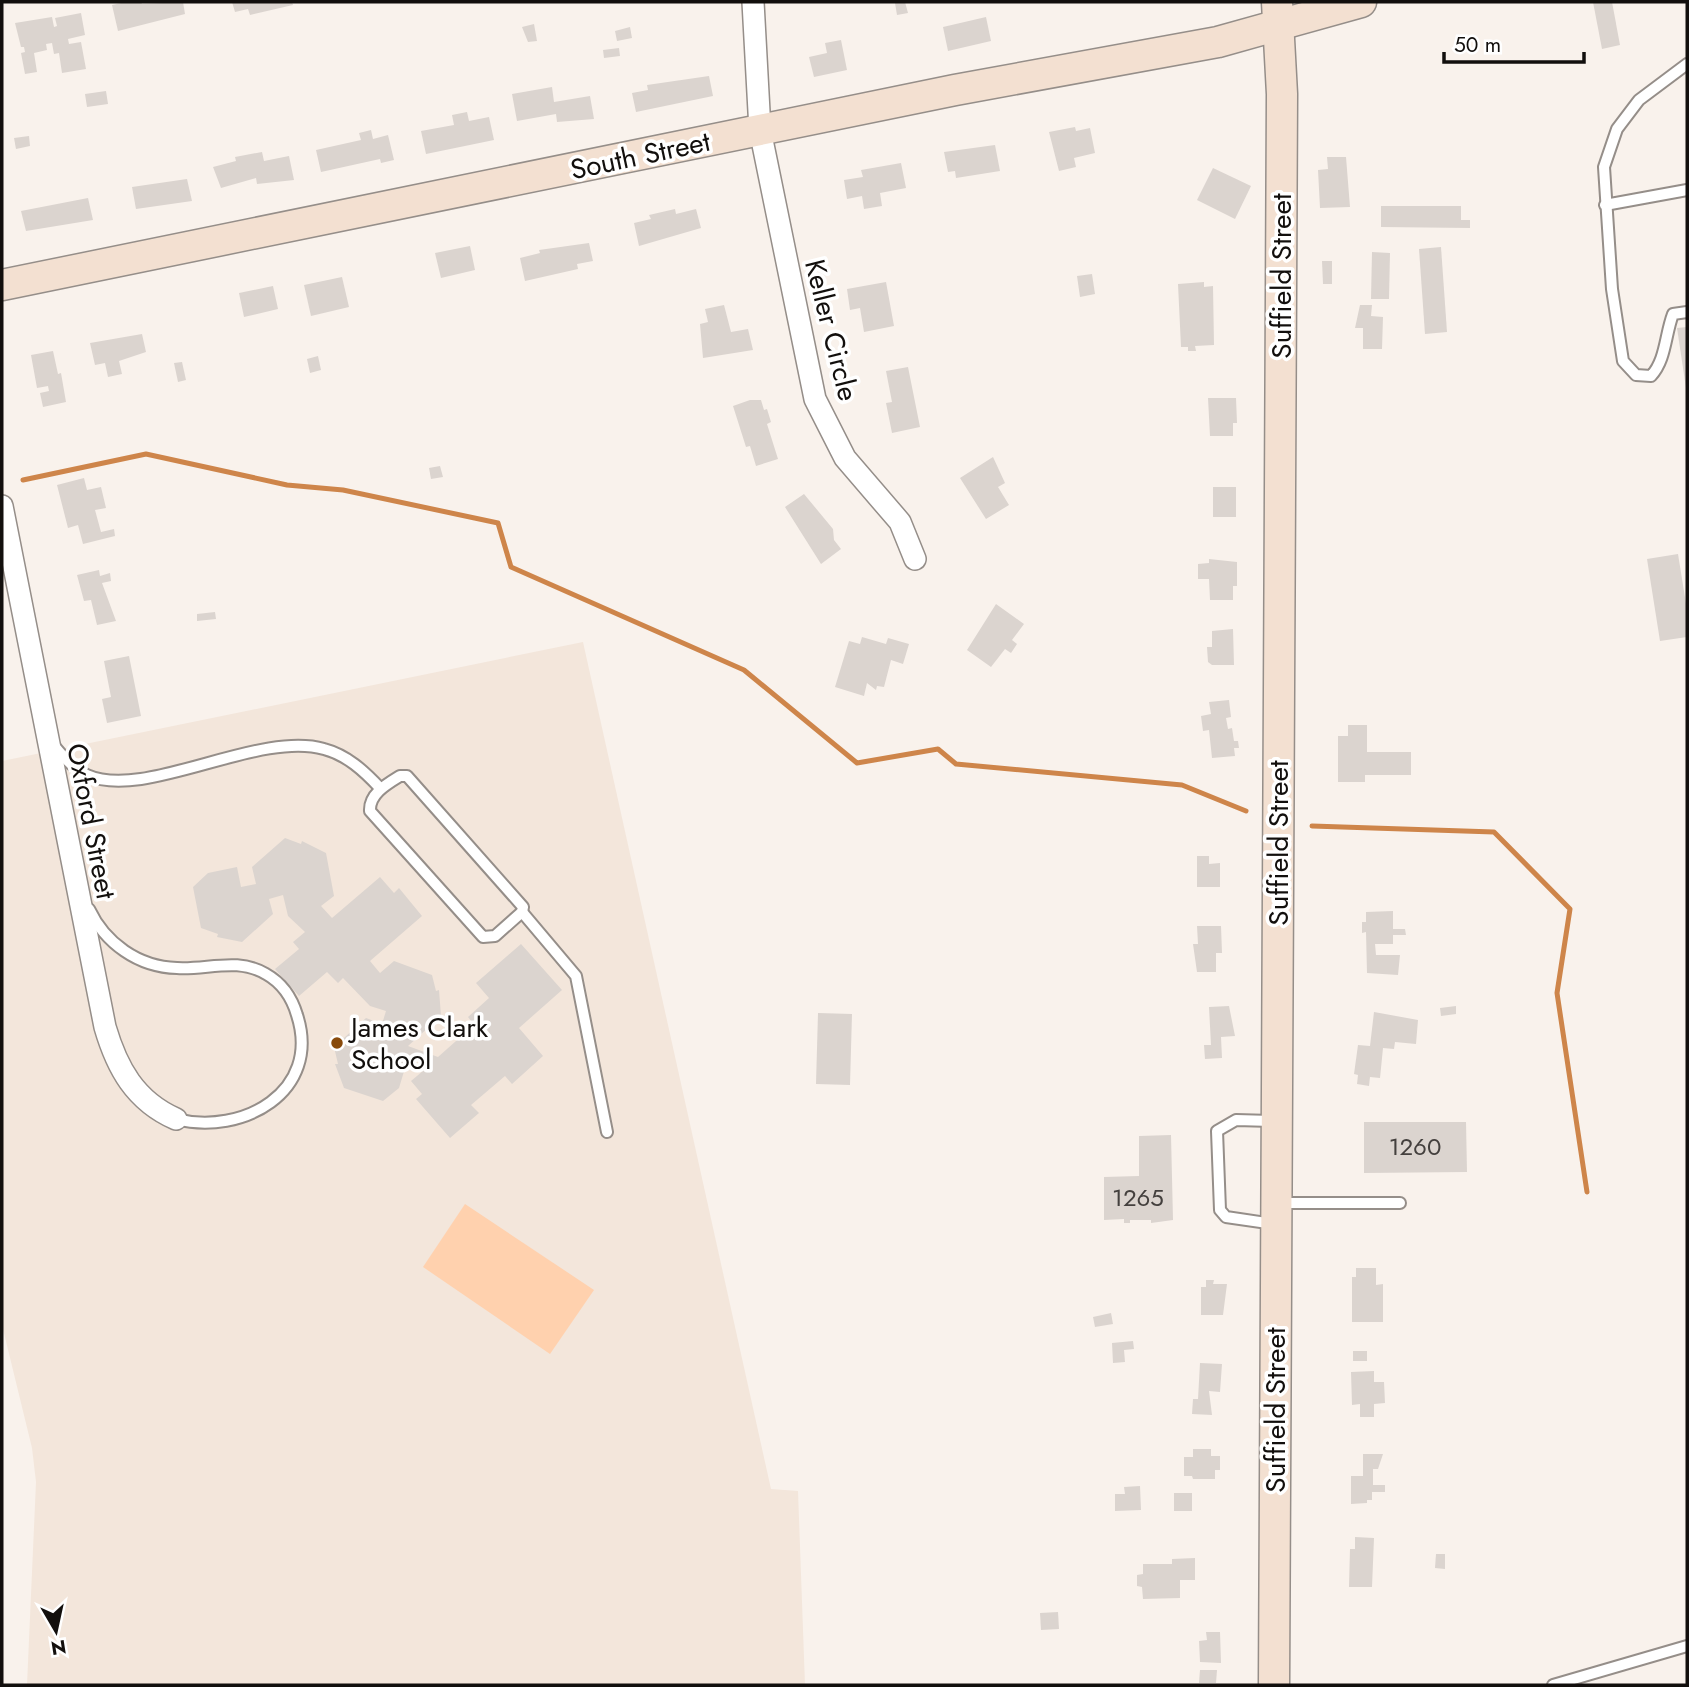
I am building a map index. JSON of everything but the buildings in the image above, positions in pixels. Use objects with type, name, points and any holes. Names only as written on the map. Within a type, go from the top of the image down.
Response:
[{"type":"main road","name":"South Street","points":[[2,285],[955,90],[1219,42],[1278,14],[1361,2]]},
{"type":"main road","name":"Suffield Street","points":[[1274,1685],[1282,94],[1278,14]]},
{"type":"street","name":"Keller Circle","points":[[753,2],[760,130],[815,399],[845,458],[900,522],[915,559]]},
{"type":"street","name":"Oxford Street","points":[[2,506],[105,1027],[115,1058],[138,1094],[150,1105],[176,1119]]},
{"type":"lane","points":[[1687,64],[1640,100],[1617,129],[1604,167],[1612,289],[1623,361],[1636,375],[1651,376],[1660,366],[1665,334],[1672,314],[1687,312]]},
{"type":"lane","points":[[1605,205],[1687,190]]},
{"type":"lane","points":[[48,740],[79,771],[95,778],[112,780],[130,779],[293,745],[316,747],[345,757],[380,788]]},
{"type":"lane","points":[[400,776],[407,776],[523,906],[522,912],[495,936],[483,937],[370,811],[380,788],[400,776]]},
{"type":"lane","points":[[76,881],[105,936],[126,953],[151,964],[177,968],[227,964],[252,968],[278,983],[295,1008],[302,1039],[300,1059],[292,1078],[278,1097],[260,1110],[216,1124],[176,1119]]},
{"type":"lane","points":[[522,912],[576,976],[607,1132]]},
{"type":"lane","points":[[1278,1121],[1236,1120],[1217,1131],[1220,1210],[1226,1217],[1400,1203]]},
{"type":"lane","points":[[1553,1685],[1687,1646]]},
{"type":"shaded area","name":"James Clark School","points":[[583,642],[771,1489],[798,1491],[805,1685],[27,1685],[36,1482],[32,1448],[2,1325],[2,761]]},
{"type":"shaded area","points":[[465,1204],[594,1290],[550,1354],[423,1267]]},
{"type":"waterway","points":[[23,480],[146,454],[287,485],[343,490],[498,523],[511,567],[744,670],[857,763],[938,749],[956,764],[1182,785],[1246,811]]},
{"type":"waterway","points":[[1312,826],[1494,832],[1570,909],[1557,993],[1587,1192]]},
{"type":"place","name":"James Clark School","points":[[337,1043]]}]
